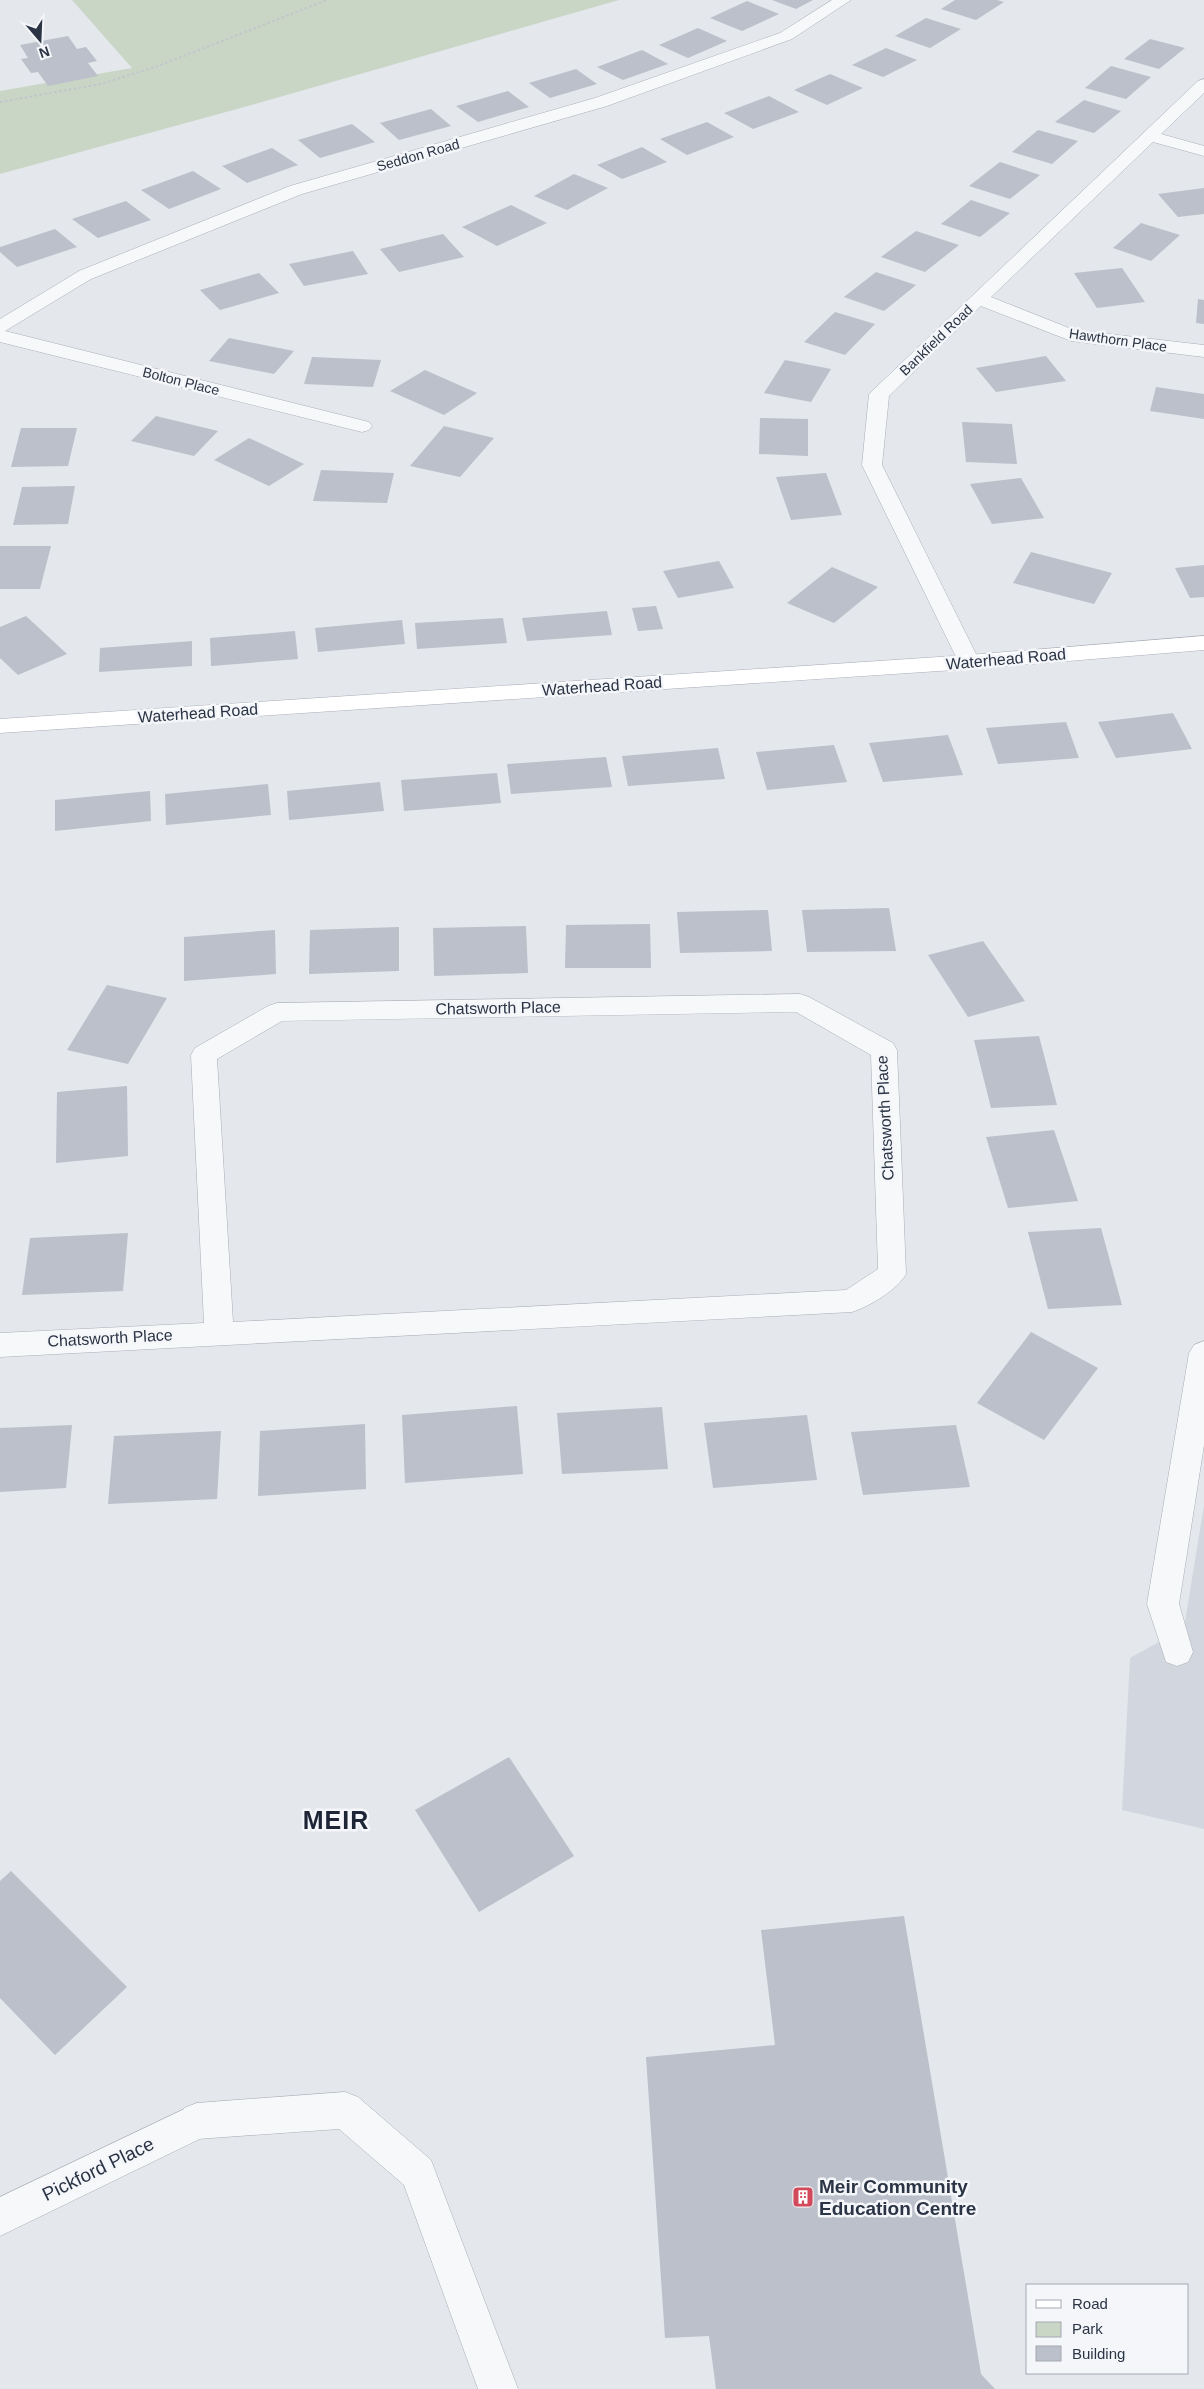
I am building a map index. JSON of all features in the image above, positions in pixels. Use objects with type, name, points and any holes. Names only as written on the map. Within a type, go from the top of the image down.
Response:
[{"type":"street","name":"Seddon Road","points":[[0,327],[85,275],[296,190],[601,102],[786,36],[843,0]]},
{"type":"street","name":"Bankfield Road","points":[[969,662],[872,466],[879,394],[1204,84]]},
{"type":"street","points":[[1149,136],[1204,151]]},
{"type":"street","name":"Hawthorn Place","points":[[979,299],[1070,335],[1204,351]]},
{"type":"street","name":"Bolton Place","points":[[0,336],[362,426]]},
{"type":"street","name":"Waterhead Road","points":[[0,726],[969,662],[1204,643]]},
{"type":"street","name":"Chatsworth Place","points":[[0,1344],[852,1301],[892,1274],[884,1050],[800,1003],[277,1012],[204,1055],[220,1332]]},
{"type":"street","points":[[1177,1652],[1163,1604],[1204,1353]]},
{"type":"street","name":"Pickford Place","points":[[0,2217],[197,2121],[345,2110],[418,2173],[498,2389]]},
{"type":"path","points":[[0,102],[101,84],[158,66],[327,0]]},
{"type":"shaded area","points":[[1204,1505],[1204,1829],[1122,1810],[1130,1658],[1184,1628]]},
{"type":"green space","points":[[72,0],[619,0],[262,102],[0,174],[0,91],[132,68]]},
{"type":"building","points":[[772,0],[813,0],[796,9]]},
{"type":"building","points":[[955,0],[997,0],[1004,2],[976,20],[941,9]]},
{"type":"building","points":[[747,1],[779,14],[742,31],[710,18]]},
{"type":"building","points":[[926,18],[961,29],[930,48],[895,36]]},
{"type":"building","points":[[698,28],[727,41],[688,58],[659,45]]},
{"type":"building","points":[[68,36],[77,49],[86,47],[97,61],[88,63],[98,76],[48,86],[38,72],[31,73],[21,59],[28,58],[20,45]]},
{"type":"building","points":[[1150,39],[1185,48],[1159,69],[1124,59]]},
{"type":"building","points":[[886,48],[917,60],[883,77],[852,65]]},
{"type":"building","points":[[642,50],[668,64],[623,80],[597,67]]},
{"type":"building","points":[[1111,66],[1151,77],[1126,99],[1085,88]]},
{"type":"building","points":[[576,69],[597,84],[550,98],[529,83]]},
{"type":"building","points":[[830,74],[863,88],[827,105],[794,90]]},
{"type":"building","points":[[508,91],[529,107],[478,122],[456,106]]},
{"type":"building","points":[[769,96],[799,112],[753,129],[724,113]]},
{"type":"building","points":[[1084,100],[1121,111],[1094,133],[1055,122]]},
{"type":"building","points":[[431,109],[451,126],[399,140],[380,123]]},
{"type":"building","points":[[707,122],[734,137],[687,155],[660,139]]},
{"type":"building","points":[[352,124],[375,142],[320,158],[298,140]]},
{"type":"building","points":[[1038,130],[1078,141],[1052,164],[1012,152]]},
{"type":"building","points":[[642,147],[667,162],[622,179],[597,165]]},
{"type":"building","points":[[272,148],[298,165],[247,183],[222,166]]},
{"type":"building","points":[[1000,162],[1040,175],[1010,199],[969,186]]},
{"type":"building","points":[[193,171],[221,189],[169,209],[141,190]]},
{"type":"building","points":[[574,174],[608,188],[567,210],[534,196]]},
{"type":"building","points":[[1204,188],[1204,214],[1178,217],[1158,194]]},
{"type":"building","points":[[971,200],[1010,213],[980,237],[941,224]]},
{"type":"building","points":[[126,201],[151,220],[98,238],[72,219]]},
{"type":"building","points":[[511,205],[547,223],[497,246],[462,227]]},
{"type":"building","points":[[1141,223],[1180,235],[1151,261],[1113,248]]},
{"type":"building","points":[[55,229],[77,247],[17,267],[0,252],[0,247]]},
{"type":"building","points":[[916,231],[959,245],[925,272],[881,257]]},
{"type":"building","points":[[443,234],[464,257],[399,272],[380,249]]},
{"type":"building","points":[[353,251],[368,274],[304,286],[289,264]]},
{"type":"building","points":[[1122,268],[1145,302],[1097,308],[1074,273]]},
{"type":"building","points":[[876,272],[916,285],[884,311],[844,297]]},
{"type":"building","points":[[259,273],[279,293],[220,310],[200,290]]},
{"type":"building","points":[[1198,299],[1204,300],[1204,324],[1196,323]]},
{"type":"building","points":[[835,312],[875,324],[845,355],[804,342]]},
{"type":"building","points":[[229,338],[294,351],[274,374],[209,361]]},
{"type":"building","points":[[1046,356],[1066,381],[996,392],[976,368]]},
{"type":"building","points":[[312,357],[381,360],[373,387],[304,384]]},
{"type":"building","points":[[785,360],[831,369],[811,402],[764,393]]},
{"type":"building","points":[[425,370],[477,393],[444,415],[390,391]]},
{"type":"building","points":[[1156,387],[1204,394],[1204,419],[1150,411]]},
{"type":"building","points":[[156,416],[218,431],[194,456],[131,441]]},
{"type":"building","points":[[760,418],[808,419],[808,456],[759,454]]},
{"type":"building","points":[[962,422],[1012,424],[1017,464],[966,462]]},
{"type":"building","points":[[444,426],[494,438],[460,477],[410,466]]},
{"type":"building","points":[[21,428],[77,428],[68,466],[11,467]]},
{"type":"building","points":[[249,438],[304,464],[269,486],[214,460]]},
{"type":"building","points":[[321,470],[394,473],[387,503],[313,501]]},
{"type":"building","points":[[826,473],[842,515],[791,520],[776,477]]},
{"type":"building","points":[[1021,478],[1044,518],[992,524],[970,484]]},
{"type":"building","points":[[75,486],[68,524],[13,525],[22,487]]},
{"type":"building","points":[[0,546],[51,546],[40,589],[0,589]]},
{"type":"building","points":[[1031,552],[1112,573],[1094,604],[1013,583]]},
{"type":"building","points":[[719,561],[734,588],[678,598],[663,571]]},
{"type":"building","points":[[1204,565],[1204,597],[1190,598],[1175,568]]},
{"type":"building","points":[[832,567],[878,587],[834,623],[787,603]]},
{"type":"building","points":[[656,606],[663,629],[638,631],[632,608]]},
{"type":"building","points":[[607,611],[612,635],[527,641],[522,618]]},
{"type":"building","points":[[26,616],[67,654],[18,675],[0,658],[0,627]]},
{"type":"building","points":[[503,618],[507,643],[417,649],[415,623]]},
{"type":"building","points":[[402,620],[405,644],[318,652],[315,628]]},
{"type":"building","points":[[295,631],[298,659],[211,666],[210,638]]},
{"type":"building","points":[[192,641],[192,666],[99,672],[100,648]]},
{"type":"building","points":[[1173,713],[1192,749],[1116,758],[1098,722]]},
{"type":"building","points":[[1066,722],[1079,758],[998,764],[986,728]]},
{"type":"building","points":[[948,735],[963,775],[883,782],[869,743]]},
{"type":"building","points":[[834,745],[847,782],[767,790],[756,752]]},
{"type":"building","points":[[718,748],[725,779],[628,786],[622,756]]},
{"type":"building","points":[[606,757],[612,787],[511,794],[507,764]]},
{"type":"building","points":[[497,773],[501,803],[404,811],[401,780]]},
{"type":"building","points":[[380,782],[384,811],[289,820],[287,791]]},
{"type":"building","points":[[268,784],[271,815],[166,825],[165,794]]},
{"type":"building","points":[[150,791],[151,821],[55,831],[55,800]]},
{"type":"building","points":[[889,908],[896,951],[807,952],[802,910]]},
{"type":"building","points":[[768,910],[772,951],[680,953],[677,912]]},
{"type":"building","points":[[650,924],[651,968],[565,968],[566,925]]},
{"type":"building","points":[[526,926],[528,973],[434,976],[433,928]]},
{"type":"building","points":[[399,927],[399,971],[309,974],[310,930]]},
{"type":"building","points":[[275,930],[276,974],[184,981],[184,937]]},
{"type":"building","points":[[983,941],[1025,1001],[968,1017],[928,955]]},
{"type":"building","points":[[107,985],[167,998],[128,1064],[67,1050]]},
{"type":"building","points":[[1039,1036],[1057,1105],[991,1108],[974,1040]]},
{"type":"building","points":[[127,1086],[128,1156],[56,1163],[57,1092]]},
{"type":"building","points":[[1054,1130],[1078,1201],[1008,1208],[986,1137]]},
{"type":"building","points":[[1101,1228],[1122,1305],[1048,1309],[1028,1232]]},
{"type":"building","points":[[128,1233],[123,1291],[22,1295],[30,1238]]},
{"type":"building","points":[[1031,1332],[1098,1368],[1044,1440],[977,1403]]},
{"type":"building","points":[[517,1406],[523,1474],[405,1483],[402,1415]]},
{"type":"building","points":[[662,1407],[668,1469],[562,1474],[557,1413]]},
{"type":"building","points":[[807,1415],[817,1480],[713,1488],[704,1423]]},
{"type":"building","points":[[365,1424],[366,1489],[258,1496],[260,1431]]},
{"type":"building","points":[[72,1425],[66,1488],[0,1492],[0,1428]]},
{"type":"building","points":[[956,1425],[970,1487],[863,1495],[851,1432]]},
{"type":"building","points":[[221,1431],[217,1499],[108,1504],[114,1436]]},
{"type":"building","points":[[509,1757],[574,1856],[479,1912],[415,1810]]},
{"type":"building","points":[[11,1871],[127,1987],[55,2055],[0,1998],[0,1881]]},
{"type":"building","name":"Meir Community Education Centre","points":[[904,1916],[981,2374],[995,2389],[716,2389],[709,2336],[665,2338],[646,2057],[775,2045],[761,1930]]},
{"type":"place","name":"Meir Community Education Centre","points":[[803,2197]]},
{"type":"district","name":"MEIR","points":[[336,1820]]}]
